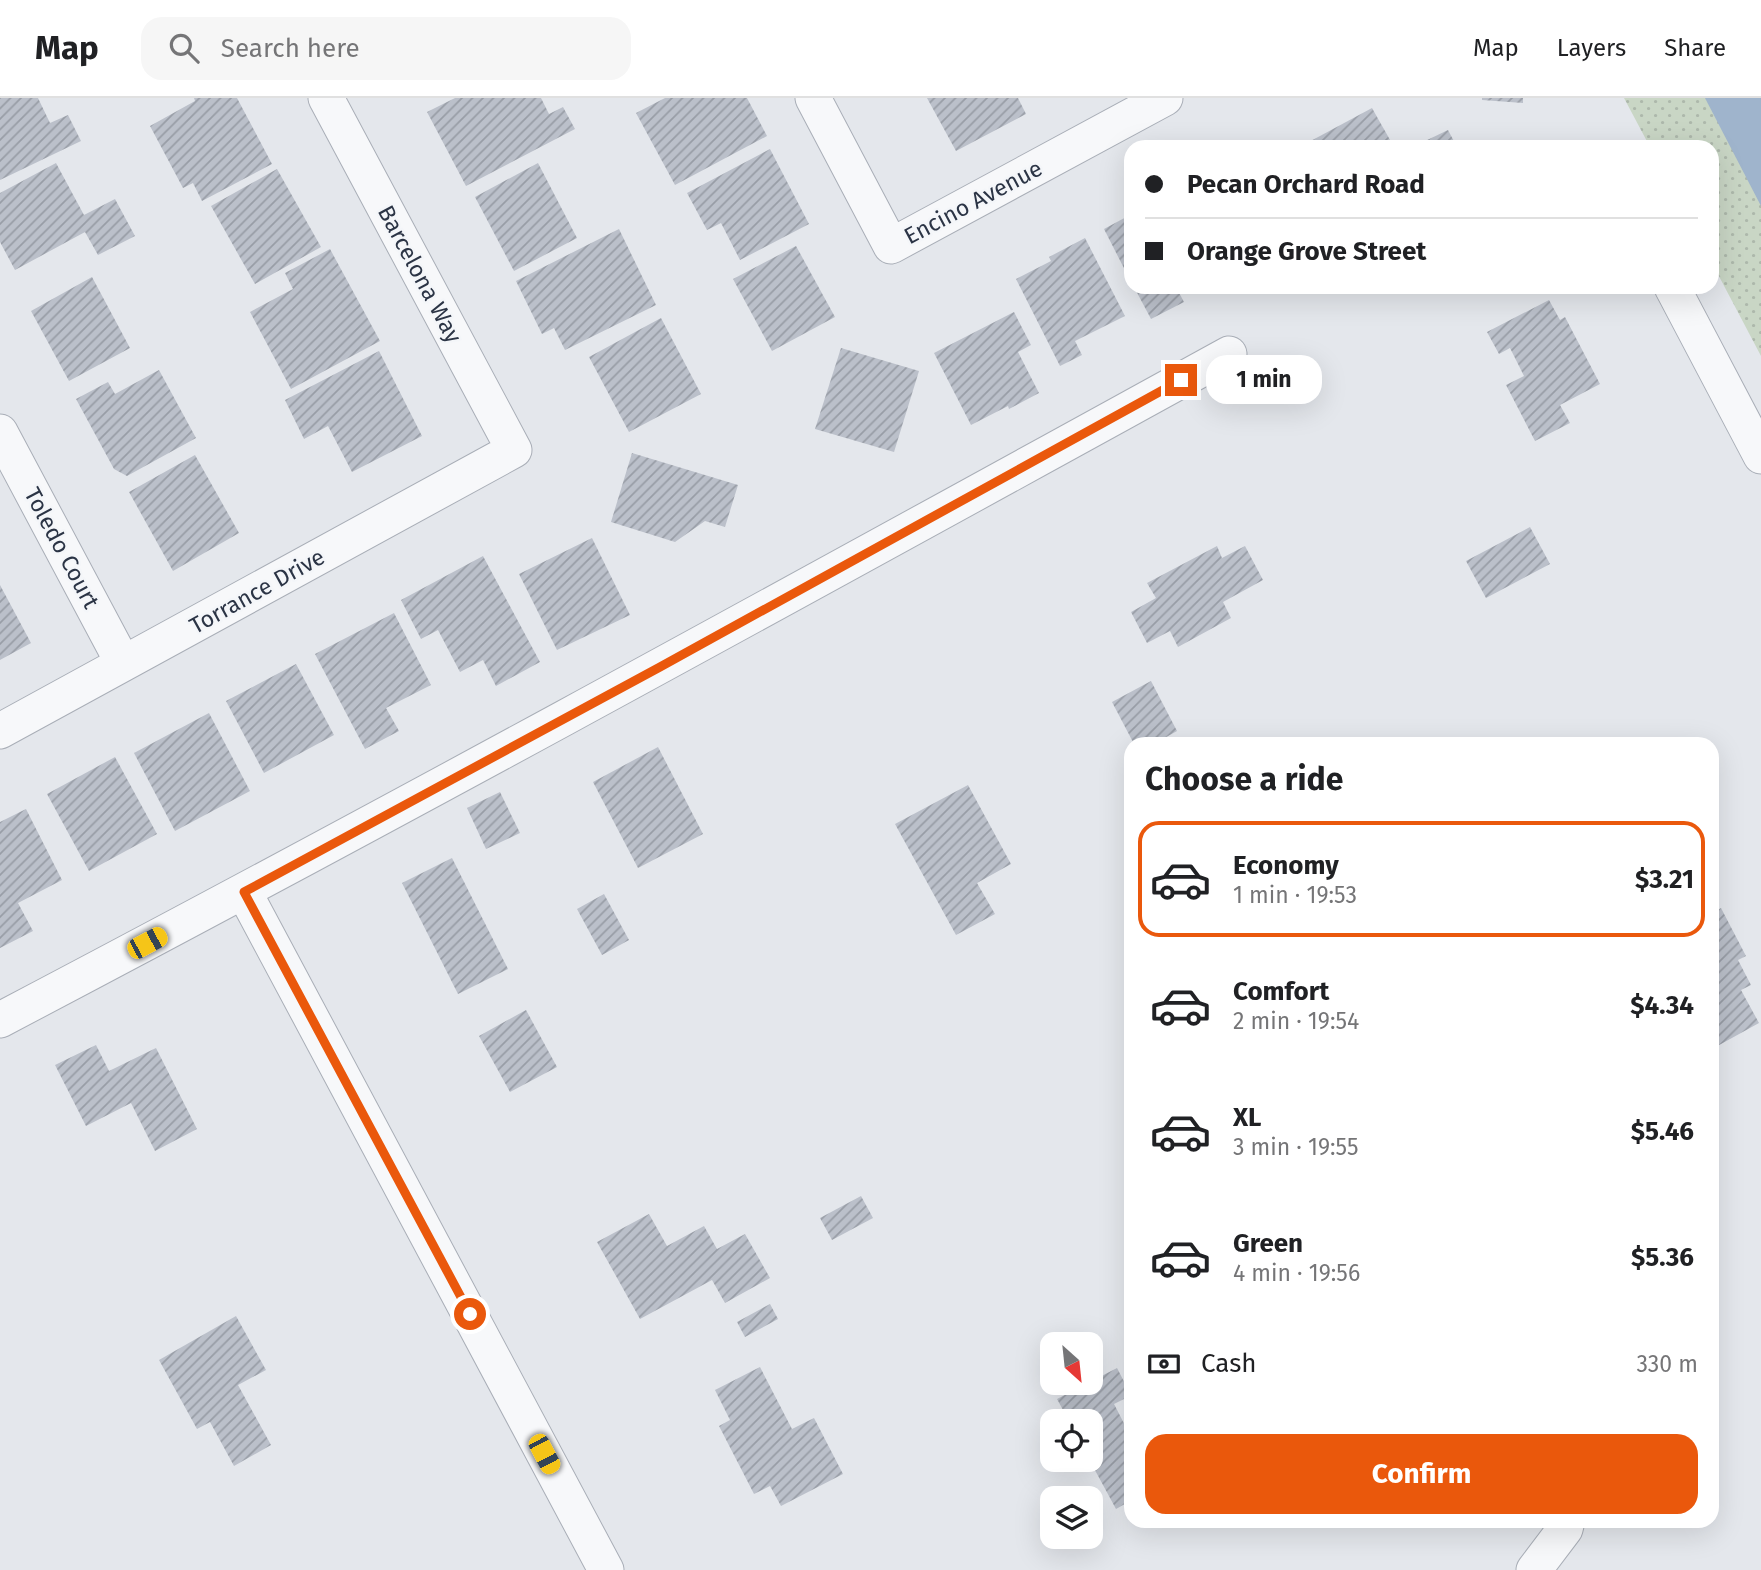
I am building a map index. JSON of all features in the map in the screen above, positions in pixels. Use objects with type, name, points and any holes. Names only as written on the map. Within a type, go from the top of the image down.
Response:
[{"type":"street","name":"Barcelona Way","points":[[326,98],[514,450]]},
{"type":"street","name":"Encino Avenue","points":[[813,98],[891,246],[1165,98]]},
{"type":"street","points":[[1676,294],[1761,456]]},
{"type":"street","points":[[0,1020],[244,892],[1229,354]]},
{"type":"street","name":"Toledo Court","points":[[0,432],[124,663]]},
{"type":"street","name":"Torrance Drive","points":[[0,731],[514,450]]},
{"type":"street","points":[[244,892],[606,1570]]},
{"type":"street","points":[[1534,1570],[1565,1528]]},
{"type":"green space","points":[[1624,98],[1761,98],[1761,356],[1719,276],[1719,140],[1646,140]]},
{"type":"water","points":[[1705,98],[1761,98],[1761,206]]},
{"type":"building","points":[[0,98],[38,98],[50,123],[68,115],[81,141],[0,180]]},
{"type":"building","points":[[194,98],[237,98],[272,164],[202,201],[193,183],[183,188],[150,126],[195,101]]},
{"type":"building","points":[[455,98],[541,98],[549,114],[563,107],[575,129],[466,186],[427,112]]},
{"type":"building","points":[[665,98],[747,98],[767,136],[675,185],[636,113]]},
{"type":"building","points":[[927,98],[1018,98],[1026,114],[956,151]]},
{"type":"building","points":[[1523,98],[1523,103],[1482,100]]},
{"type":"building","points":[[1372,108],[1390,140],[1313,140]]},
{"type":"building","points":[[1448,130],[1453,140],[1427,140]]},
{"type":"building","points":[[770,149],[809,224],[740,260],[721,223],[707,230],[687,193]]},
{"type":"building","points":[[56,163],[84,215],[115,199],[135,236],[98,255],[85,232],[15,270],[0,242],[0,193]]},
{"type":"building","points":[[538,163],[577,238],[514,271],[475,197]]},
{"type":"building","points":[[277,169],[321,247],[255,284],[211,206]]},
{"type":"building","points":[[1124,218],[1124,268],[1104,229]]},
{"type":"building","points":[[619,229],[656,305],[565,350],[554,328],[542,334],[516,281]]},
{"type":"building","points":[[1085,238],[1125,316],[1075,341],[1082,355],[1060,366],[1016,279],[1051,261],[1049,257]]},
{"type":"building","points":[[796,246],[835,317],[772,351],[733,279]]},
{"type":"building","points":[[330,249],[380,341],[291,389],[250,312],[293,289],[285,273]]},
{"type":"building","points":[[92,277],[130,348],[69,381],[31,311]]},
{"type":"building","points":[[1138,294],[1180,294],[1184,302],[1151,319]]},
{"type":"building","points":[[1549,300],[1560,320],[1565,317],[1600,384],[1560,405],[1570,423],[1535,441],[1506,385],[1524,376],[1510,348],[1499,354],[1487,332]]},
{"type":"building","points":[[1014,312],[1031,345],[1018,352],[1039,393],[971,425],[934,353]]},
{"type":"building","points":[[661,318],[701,394],[629,432],[589,357]]},
{"type":"building","points":[[841,348],[919,371],[894,452],[815,429]]},
{"type":"building","points":[[379,351],[422,436],[352,472],[328,426],[304,439],[285,400]]},
{"type":"building","points":[[159,370],[196,438],[127,476],[114,469],[76,399],[108,382],[115,394]]},
{"type":"building","points":[[632,453],[738,485],[725,527],[705,521],[675,542],[611,522]]},
{"type":"building","points":[[195,455],[239,533],[173,571],[129,492]]},
{"type":"building","points":[[1530,527],[1550,564],[1486,598],[1466,561]]},
{"type":"building","points":[[592,538],[630,615],[557,650],[519,574]]},
{"type":"building","points":[[1217,546],[1222,558],[1245,546],[1263,580],[1223,602],[1231,618],[1178,647],[1170,631],[1147,643],[1131,612],[1156,598],[1147,583]]},
{"type":"building","points":[[483,556],[540,662],[496,686],[483,660],[460,672],[438,630],[421,639],[401,600]]},
{"type":"building","points":[[0,585],[31,643],[0,660]]},
{"type":"building","points":[[394,613],[431,685],[386,708],[399,731],[365,749],[315,654]]},
{"type":"building","points":[[296,664],[334,735],[264,773],[226,701]]},
{"type":"building","points":[[1151,681],[1177,731],[1166,737],[1130,737],[1112,702]]},
{"type":"building","points":[[209,713],[250,791],[175,831],[134,753]]},
{"type":"building","points":[[658,747],[703,834],[638,868],[593,782]]},
{"type":"building","points":[[115,757],[157,834],[89,871],[47,794]]},
{"type":"building","points":[[968,785],[1011,864],[977,883],[995,914],[956,935],[895,824]]},
{"type":"building","points":[[500,792],[520,833],[486,849],[467,808]]},
{"type":"building","points":[[26,809],[62,880],[18,903],[33,931],[0,948],[0,822]]},
{"type":"building","points":[[452,858],[508,969],[458,994],[402,883]]},
{"type":"building","points":[[604,894],[629,940],[602,955],[577,909]]},
{"type":"building","points":[[1721,908],[1746,956],[1738,960],[1751,985],[1741,990],[1759,1023],[1719,1045]]},
{"type":"building","points":[[526,1010],[557,1067],[510,1092],[479,1036]]},
{"type":"building","points":[[96,1045],[109,1071],[156,1048],[197,1129],[155,1151],[131,1103],[86,1126],[55,1065]]},
{"type":"building","points":[[861,1196],[873,1218],[832,1240],[820,1218]]},
{"type":"building","points":[[649,1214],[667,1246],[704,1226],[717,1249],[745,1234],[770,1278],[725,1303],[712,1280],[640,1319],[597,1242]]},
{"type":"building","points":[[770,1304],[778,1319],[745,1337],[737,1322]]},
{"type":"building","points":[[236,1316],[266,1370],[238,1385],[271,1445],[234,1466],[210,1422],[197,1429],[159,1360]]},
{"type":"building","points":[[760,1367],[792,1429],[814,1418],[843,1474],[781,1506],[770,1486],[754,1494],[719,1426],[730,1420],[715,1390]]},
{"type":"building","points":[[1117,1368],[1124,1381],[1124,1399],[1114,1404],[1124,1423],[1124,1504],[1116,1509],[1096,1472],[1103,1472],[1103,1409],[1062,1409],[1057,1399],[1065,1395],[1103,1395],[1103,1375]]},
{"type":"route","points":[[470,1314],[244,892],[1181,380]]}]
